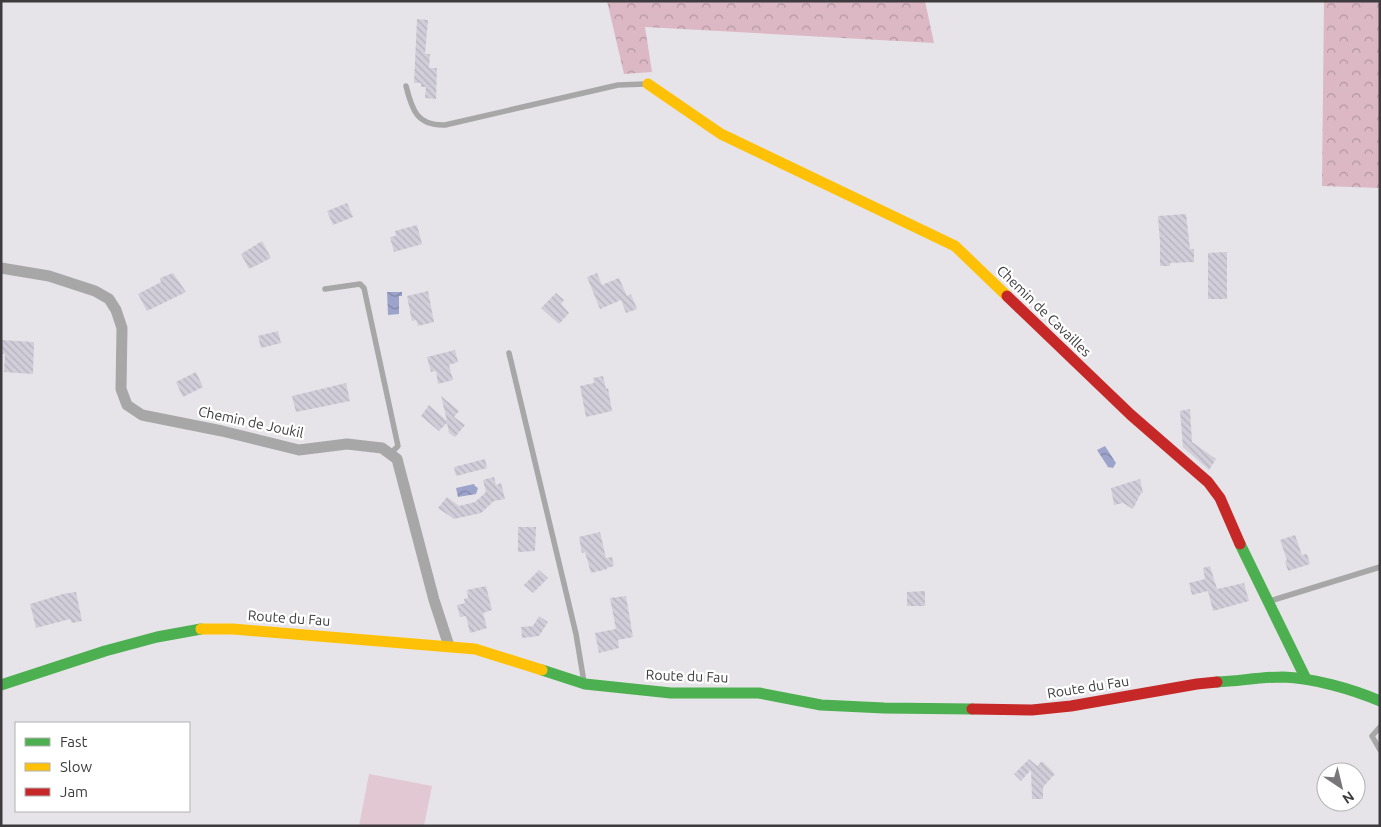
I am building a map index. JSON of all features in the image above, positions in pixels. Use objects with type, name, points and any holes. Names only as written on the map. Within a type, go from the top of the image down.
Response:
[{"type":"street","name":"Chemin de Cavailles","points":[[648,84],[721,134],[955,246],[1131,415],[1208,482],[1220,498],[1242,550],[1306,679]]},
{"type":"street","name":"Chemin de Joukil","points":[[1,268],[49,276],[95,291],[109,299],[116,310],[122,328],[121,389],[127,405],[142,415],[222,431],[299,450],[347,444],[382,448],[390,454]]},
{"type":"street","points":[[390,454],[397,459],[434,600],[449,646]]},
{"type":"street","name":"Route du Fau","points":[[1,685],[105,651],[157,637],[198,629],[233,629],[475,649],[585,684],[671,693],[759,693],[821,704],[884,708],[1032,710],[1072,706],[1198,684],[1282,677],[1306,679],[1362,692],[1380,701]]},
{"type":"lane","points":[[406,86],[416,115],[424,122],[433,126],[445,125],[618,85],[648,84]]},
{"type":"lane","points":[[325,289],[360,284],[364,288],[398,446],[390,454]]},
{"type":"lane","points":[[509,353],[576,634],[585,684]]},
{"type":"lane","points":[[1269,602],[1380,567]]},
{"type":"lane","points":[[1380,726],[1372,736],[1380,750]]},
{"type":"green space","points":[[607,1],[925,1],[934,43],[645,27],[652,72],[624,74]]},
{"type":"green space","points":[[1324,1],[1380,1],[1380,188],[1322,186]]},
{"type":"shaded area","points":[[369,774],[432,786],[424,826],[359,826]]},
{"type":"water","points":[[387,292],[402,292],[402,296],[399,296],[399,314],[388,315]]},
{"type":"water","points":[[1105,446],[1116,463],[1113,468],[1108,467],[1097,450]]},
{"type":"water","points":[[474,484],[478,488],[476,494],[458,497],[456,488]]},
{"type":"building","points":[[417,19],[428,20],[425,54],[430,54],[429,68],[437,68],[436,99],[425,98],[426,87],[421,87],[421,83],[414,83]]},
{"type":"building","points":[[347,203],[353,217],[333,225],[327,211]]},
{"type":"building","points":[[1186,214],[1190,249],[1194,249],[1194,262],[1170,263],[1170,266],[1160,266],[1158,216]]},
{"type":"building","points":[[417,225],[422,244],[394,252],[390,237],[396,236],[395,231]]},
{"type":"building","points":[[262,241],[271,258],[249,269],[241,254]]},
{"type":"building","points":[[1227,252],[1227,299],[1208,299],[1208,253]]},
{"type":"building","points":[[173,273],[186,292],[147,311],[138,294],[161,282],[160,278]]},
{"type":"building","points":[[597,273],[602,285],[619,278],[627,296],[631,294],[637,309],[626,313],[621,300],[600,309],[587,277]]},
{"type":"building","points":[[428,291],[434,322],[418,326],[416,320],[412,321],[407,296]]},
{"type":"building","points":[[556,293],[564,300],[561,304],[569,313],[559,324],[541,308]]},
{"type":"building","points":[[278,331],[281,343],[261,348],[258,336]]},
{"type":"building","points":[[1,340],[34,342],[33,374],[4,372],[5,354],[1,354]]},
{"type":"building","points":[[455,350],[458,362],[449,365],[453,380],[438,384],[436,371],[431,372],[427,357]]},
{"type":"building","points":[[196,372],[203,387],[183,397],[176,382]]},
{"type":"building","points":[[603,376],[606,389],[608,388],[612,411],[586,417],[580,386],[594,383],[593,378]]},
{"type":"building","points":[[346,383],[350,401],[296,412],[292,396]]},
{"type":"building","points":[[441,396],[459,411],[454,417],[465,425],[455,437],[449,433],[447,423],[439,431],[421,416],[429,405],[447,421]]},
{"type":"building","points":[[1190,409],[1192,442],[1216,459],[1209,470],[1183,447],[1180,411]]},
{"type":"building","points":[[485,459],[487,468],[456,476],[454,467]]},
{"type":"building","points":[[494,477],[496,485],[501,483],[505,499],[494,501],[481,513],[454,519],[438,508],[447,497],[459,506],[475,502],[486,492],[483,480]]},
{"type":"building","points":[[1140,479],[1143,493],[1141,493],[1133,509],[1123,503],[1114,505],[1111,488]]},
{"type":"building","points":[[518,527],[536,527],[535,551],[518,552]]},
{"type":"building","points":[[600,532],[606,558],[612,557],[614,566],[591,573],[585,552],[582,553],[579,537]]},
{"type":"building","points":[[1295,535],[1302,555],[1307,554],[1310,564],[1288,571],[1285,561],[1287,560],[1280,540]]},
{"type":"building","points":[[1210,566],[1217,589],[1244,583],[1249,601],[1213,611],[1208,591],[1192,595],[1189,583],[1205,579],[1203,568]]},
{"type":"building","points":[[539,570],[548,578],[533,593],[524,585]]},
{"type":"building","points":[[486,586],[492,610],[483,613],[487,628],[470,633],[466,616],[460,617],[457,605],[465,603],[464,599],[468,598],[467,590]]},
{"type":"building","points":[[925,591],[925,606],[907,606],[907,592]]},
{"type":"building","points":[[76,592],[82,621],[72,623],[70,619],[36,628],[30,604]]},
{"type":"building","points":[[626,596],[633,637],[618,640],[619,648],[599,653],[595,633],[616,629],[610,598]]},
{"type":"building","points":[[539,616],[548,622],[539,636],[522,638],[521,627],[533,626]]},
{"type":"building","points":[[1029,759],[1037,766],[1042,761],[1055,774],[1043,787],[1043,799],[1032,799],[1031,770],[1021,781],[1014,774]]},
{"type":"traffic: fast","points":[[1240,544],[1306,679]]},
{"type":"traffic: fast","points":[[1,685],[105,651],[157,637],[201,629]]},
{"type":"traffic: fast","points":[[542,670],[585,684],[671,693],[759,693],[821,705],[972,709]]},
{"type":"traffic: fast","points":[[1217,682],[1275,677],[1307,679],[1357,692],[1380,701]]},
{"type":"traffic: slow","points":[[648,84],[721,134],[955,246],[1007,296]]},
{"type":"traffic: slow","points":[[201,629],[233,629],[475,649],[542,670]]},
{"type":"traffic: jam","points":[[1007,296],[1131,415],[1208,482],[1220,498],[1240,544]]},
{"type":"traffic: jam","points":[[972,709],[1032,710],[1071,706],[1217,682]]}]
